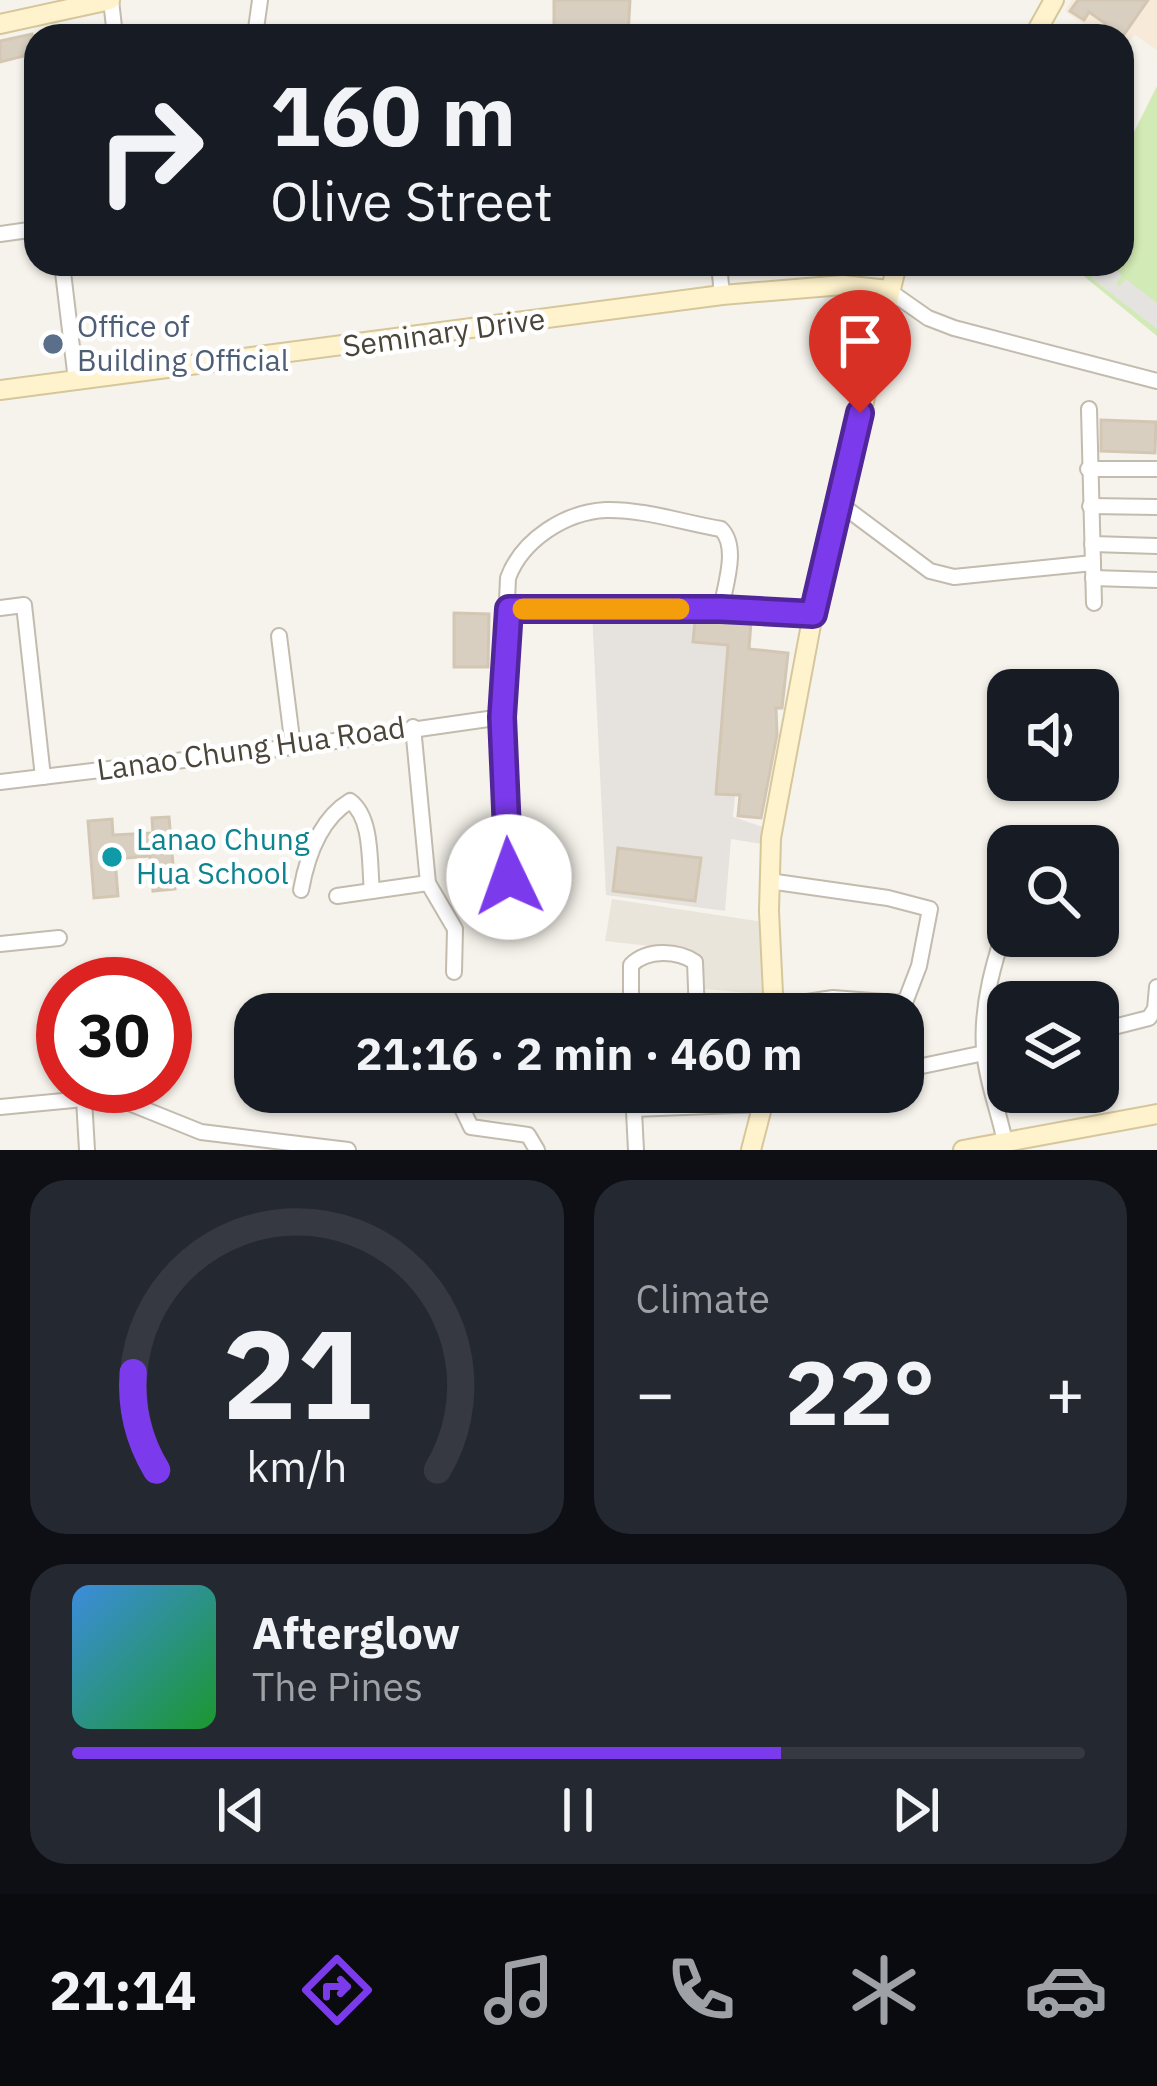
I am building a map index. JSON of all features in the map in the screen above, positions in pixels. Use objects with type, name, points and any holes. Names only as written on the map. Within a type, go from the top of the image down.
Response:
[{"type":"street","points":[[0,24],[110,0]]},
{"type":"street","points":[[63,276],[76,380]]},
{"type":"street","points":[[720,276],[722,295]]},
{"type":"street","points":[[773,993],[771,838],[813,614],[893,276]]},
{"type":"street","name":"Seminary Drive","points":[[0,390],[722,295],[843,286],[888,290]]},
{"type":"street","points":[[888,290],[928,318],[954,328],[1157,381]]},
{"type":"street","points":[[1089,409],[1094,603]]},
{"type":"street","points":[[1088,469],[1157,469]]},
{"type":"street","points":[[838,503],[930,571],[954,577],[1093,571],[1157,580]]},
{"type":"street","points":[[1090,506],[1157,507]]},
{"type":"street","points":[[511,917],[502,717],[508,578],[524,547],[583,514],[610,510],[726,532],[730,549],[721,609]]},
{"type":"street","points":[[1092,544],[1157,546]]},
{"type":"street","points":[[0,608],[24,605],[44,777]]},
{"type":"street","points":[[509,609],[813,614]]},
{"type":"street","points":[[279,636],[293,747]]},
{"type":"street","name":"Lanao Chung Hua Road","points":[[0,782],[502,717]]},
{"type":"street","points":[[413,727],[428,883],[455,929],[454,972]]},
{"type":"street","points":[[301,890],[314,842],[350,801],[366,821],[372,891]]},
{"type":"street","points":[[769,881],[889,898],[930,909],[911,993]]},
{"type":"street","points":[[337,896],[428,883]]},
{"type":"street","points":[[0,944],[59,938]]},
{"type":"street","points":[[631,993],[631,965],[644,955],[672,954],[695,962],[696,993]]},
{"type":"street","points":[[997,957],[988,987],[984,1053],[1004,1142]]},
{"type":"street","points":[[1119,1027],[1149,1018],[1157,987]]},
{"type":"street","points":[[924,1066],[987,1052]]},
{"type":"street","points":[[0,1107],[36,1104]]},
{"type":"street","points":[[85,1113],[88,1150]]},
{"type":"street","points":[[152,1113],[226,1137],[348,1150]]},
{"type":"street","points":[[464,1113],[471,1126],[528,1135],[537,1150]]},
{"type":"street","points":[[633,1113],[636,1150]]},
{"type":"street","points":[[751,1150],[761,1113]]},
{"type":"street","points":[[962,1150],[1157,1114]]},
{"type":"shaded area","points":[[1072,0],[1157,0],[1157,50],[1134,36],[1134,24],[1083,24],[1065,11]]},
{"type":"shaded area","points":[[1121,276],[1119,286],[1126,279],[1157,303],[1157,329],[1091,278]]},
{"type":"shaded area","points":[[592,612],[752,617],[733,817],[763,827],[762,844],[731,839],[725,911],[606,895]]},
{"type":"shaded area","points":[[612,899],[763,922],[768,993],[695,988],[694,951],[605,941]]},
{"type":"green space","points":[[1157,86],[1157,336],[1084,276],[1134,276],[1134,132]]},
{"type":"building","points":[[554,0],[630,0],[629,24],[554,24]]},
{"type":"building","points":[[1078,0],[1148,0],[1131,24],[1106,24],[1089,12],[1084,20],[1070,11]]},
{"type":"building","points":[[24,36],[24,56],[0,62],[0,41]]},
{"type":"building","points":[[1101,420],[1156,422],[1155,453],[1101,451]]},
{"type":"building","points":[[454,613],[489,614],[488,667],[454,667]]},
{"type":"building","points":[[695,620],[751,622],[749,649],[788,653],[761,818],[738,816],[740,795],[716,794],[728,645],[693,642]]},
{"type":"building","name":"Lanao Chung Hua School","points":[[169,817],[175,889],[153,891],[150,856],[115,859],[118,896],[94,898],[88,821],[112,819],[113,835],[153,833],[152,818]]},
{"type":"building","points":[[618,848],[701,858],[695,901],[613,891]]},
{"type":"slow traffic","points":[[523,609],[679,609]]},
{"type":"place","name":"Office of Building Official","points":[[53,344]]},
{"type":"place","name":"Lanao Chung Hua School","points":[[112,857]]},
{"type":"route","points":[[509,877],[502,717],[509,609],[813,614],[860,413]]}]
